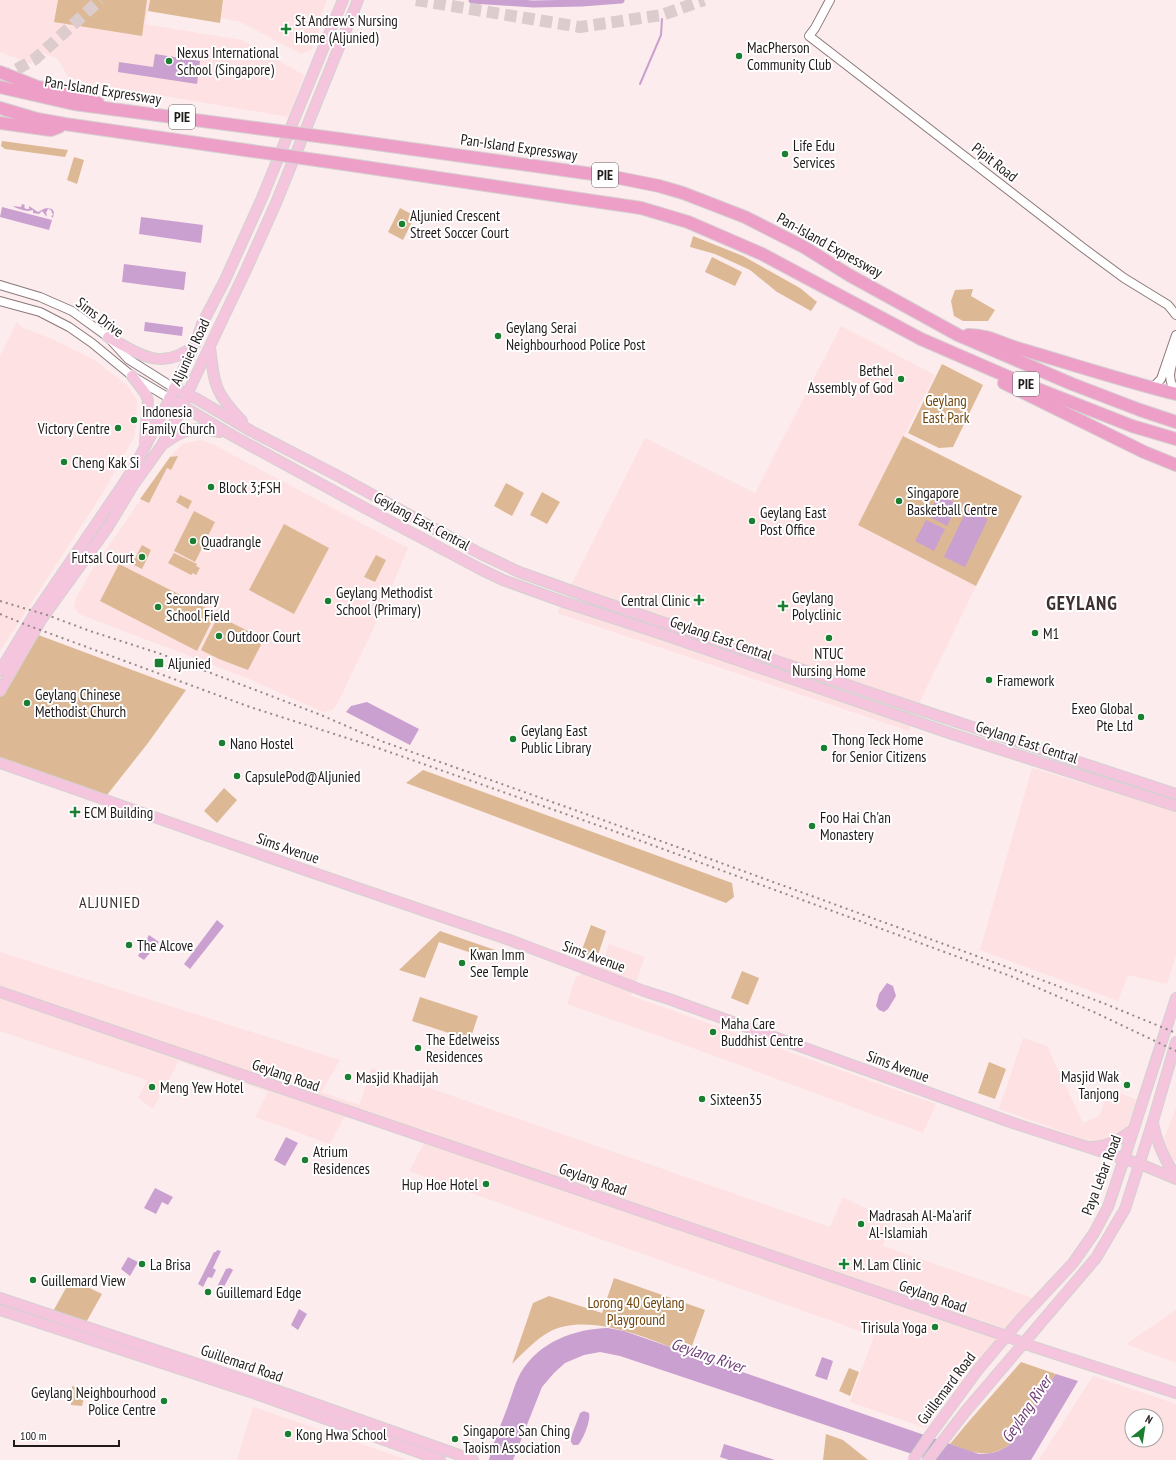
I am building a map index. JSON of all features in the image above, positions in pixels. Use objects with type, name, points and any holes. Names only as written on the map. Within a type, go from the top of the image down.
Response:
[{"type":"highway","points":[[0,72],[70,98]]},
{"type":"highway","name":"Pan-Island Expressway","points":[[0,87],[70,98],[78,94],[108,107],[614,176],[659,186],[708,202],[745,217],[798,244],[849,275],[958,335],[1072,384],[1176,422]]},
{"type":"highway","name":"PIE","points":[[0,108],[37,119],[65,124],[507,187],[641,208],[688,222],[762,254],[921,339],[1020,382],[1132,426],[1176,440]]},
{"type":"highway","points":[[0,123],[51,130],[65,124]]},
{"type":"highway","points":[[958,335],[983,336],[1006,345],[1145,387],[1176,394]]},
{"type":"highway","points":[[921,339],[970,366],[1124,442],[1176,465]]},
{"type":"main road","name":"Aljunied Road","points":[[0,671],[32,618],[122,486],[144,449],[195,345],[202,324],[262,198],[343,0]]},
{"type":"main road","name":"Aljunied Road","points":[[0,691],[41,620],[108,527],[134,484],[162,445],[210,347],[276,203],[358,0]]},
{"type":"main road","points":[[108,337],[145,357],[159,359],[167,359],[178,356],[195,345]]},
{"type":"main road","points":[[210,347],[215,384],[220,396],[229,408],[251,430]]},
{"type":"main road","points":[[132,376],[148,400],[144,449]]},
{"type":"main road","name":"Geylang East Central","points":[[174,388],[479,553],[519,572],[839,683],[1176,794]]},
{"type":"main road","name":"Geylang East Central","points":[[169,398],[233,436],[482,570],[506,581],[925,724],[1175,806]]},
{"type":"main road","points":[[162,445],[180,432],[194,429],[207,429],[233,436]]},
{"type":"main road","name":"Sims Avenue","points":[[0,763],[312,873],[510,940],[644,991],[1013,1123],[1082,1147],[1140,1164],[1176,1178]]},
{"type":"main road","points":[[1164,790],[1176,790]]},
{"type":"main road","name":"Geylang Road","points":[[0,992],[878,1294],[1176,1393]]},
{"type":"main road","name":"Paya Lebar Road","points":[[1006,1336],[1081,1254],[1108,1207],[1176,998]]},
{"type":"main road","name":"Paya Lebar Road","points":[[1024,1343],[1096,1258],[1124,1209],[1140,1164],[1176,1042]]},
{"type":"main road","points":[[1153,1121],[1157,1142],[1165,1160],[1176,1178]]},
{"type":"main road","points":[[1082,1147],[1101,1147],[1115,1142],[1134,1129]]},
{"type":"main road","name":"Guillemard Road","points":[[0,1298],[284,1393],[473,1460]]},
{"type":"main road","name":"Guillemard Road","points":[[0,1310],[262,1396],[440,1460]]},
{"type":"main road","name":"Guillemard Road","points":[[913,1460],[930,1434],[977,1371],[1006,1336]]},
{"type":"main road","name":"Guillemard Road","points":[[928,1460],[945,1437],[1024,1343]]},
{"type":"street","name":"Pipit Road","points":[[830,0],[809,36],[1094,256],[1124,278],[1172,303],[1176,315]]},
{"type":"street","name":"Sims Drive","points":[[0,285],[61,305],[72,311],[108,337],[128,359],[174,388]]},
{"type":"street","name":"Sims Drive","points":[[0,301],[40,312],[69,327],[92,343],[132,376],[169,398]]},
{"type":"street","points":[[1145,387],[1154,385],[1161,379],[1176,335]]},
{"type":"street","points":[[1176,352],[1170,379],[1171,384],[1176,390]]},
{"type":"shaded area","name":"Nexus International School (Singapore)","points":[[0,0],[150,0],[145,24],[242,40],[304,75],[289,117],[87,83],[68,77],[57,58],[37,51],[32,64],[0,52]]},
{"type":"shaded area","name":"St Andrew's Nursing Home (Aljunied)","points":[[223,0],[327,0],[318,23],[319,30],[311,50],[301,54],[241,22],[221,18]]},
{"type":"shaded area","points":[[155,54],[200,61],[197,84],[118,72],[119,62],[153,67]]},
{"type":"shaded area","points":[[22,204],[25,205],[24,207],[26,209],[29,209],[29,206],[38,212],[46,208],[52,209],[54,212],[53,218],[51,216],[53,215],[51,210],[48,209],[46,216],[42,211],[39,214],[33,213],[33,210],[28,211],[13,206],[21,207]]},
{"type":"shaded area","points":[[2,207],[52,220],[49,230],[0,217]]},
{"type":"shaded area","points":[[141,217],[203,225],[201,243],[139,234]]},
{"type":"shaded area","points":[[124,264],[186,272],[184,290],[122,282]]},
{"type":"shaded area","points":[[17,322],[21,327],[52,339],[93,359],[127,385],[137,400],[136,425],[134,437],[102,494],[0,651],[0,356]]},
{"type":"shaded area","points":[[145,322],[183,327],[182,336],[144,331]]},
{"type":"shaded area","points":[[841,326],[935,375],[858,525],[976,586],[922,697],[909,731],[557,613],[645,438],[755,493]]},
{"type":"shaded area","points":[[201,440],[214,445],[408,548],[379,617],[337,704],[332,710],[323,712],[247,678],[79,614],[74,607],[76,598],[90,573],[170,457],[182,444]]},
{"type":"shaded area","points":[[938,494],[958,504],[947,526],[928,516]]},
{"type":"shaded area","points":[[967,509],[988,519],[965,567],[944,557]]},
{"type":"shaded area","points":[[926,520],[945,529],[934,551],[915,541]]},
{"type":"shaded area","points":[[367,702],[419,729],[410,745],[346,712],[351,706]]},
{"type":"shaded area","points":[[1032,768],[1169,809],[1176,813],[1176,955],[1167,984],[1128,975],[1118,1001],[980,950]]},
{"type":"shaded area","points":[[217,920],[224,926],[190,969],[184,964]]},
{"type":"shaded area","points":[[149,935],[159,942],[144,960],[138,956]]},
{"type":"shaded area","points":[[609,944],[645,957],[631,996],[936,1104],[923,1133],[682,1044],[567,1004],[576,977],[601,966]]},
{"type":"shaded area","points":[[0,952],[340,1060],[321,1092],[359,1105],[372,1068],[830,1227],[843,1197],[891,1221],[883,1246],[1033,1298],[974,1372],[968,1370],[926,1428],[850,1402],[874,1336],[409,1171],[431,1131],[344,1117],[330,1144],[255,1117],[268,1092],[179,1061],[153,1109],[138,1098],[147,1080],[0,1031]]},
{"type":"shaded area","points":[[887,983],[893,986],[896,996],[888,1009],[884,1012],[879,1010],[876,1006],[879,994]]},
{"type":"shaded area","points":[[1023,1038],[1047,1046],[1083,1123],[1099,1116],[1110,1089],[1137,1100],[1125,1132],[1097,1144],[999,1109]]},
{"type":"shaded area","points":[[1176,1108],[1176,1162],[1170,1157],[1163,1141]]},
{"type":"shaded area","points":[[286,1137],[298,1143],[285,1166],[274,1160]]},
{"type":"shaded area","points":[[155,1188],[173,1197],[168,1205],[162,1202],[156,1214],[144,1208]]},
{"type":"shaded area","points":[[217,1250],[221,1251],[213,1268],[216,1270],[212,1278],[208,1277],[203,1287],[198,1284],[214,1252]]},
{"type":"shaded area","points":[[128,1257],[138,1262],[130,1276],[121,1269]]},
{"type":"shaded area","points":[[230,1268],[233,1270],[220,1294],[215,1291],[226,1269]]},
{"type":"shaded area","points":[[299,1309],[307,1314],[298,1330],[291,1325]]},
{"type":"shaded area","points":[[1176,1310],[1176,1363],[1126,1344]]},
{"type":"shaded area","name":"Geylang River","points":[[608,1328],[624,1331],[979,1454],[995,1452],[1009,1445],[1056,1374],[1078,1381],[1031,1460],[930,1460],[620,1356],[600,1352],[584,1355],[565,1363],[554,1373],[542,1387],[513,1460],[489,1460],[520,1374],[537,1353],[558,1339],[582,1331]]},
{"type":"shaded area","points":[[822,1357],[833,1361],[827,1380],[815,1376]]},
{"type":"shaded area","points":[[1093,1376],[1176,1404],[1176,1460],[1039,1460]]},
{"type":"shaded area","name":"Kong Hwa School","points":[[253,1407],[408,1460],[237,1460]]},
{"type":"shaded area","points":[[584,1411],[589,1413],[588,1425],[578,1445],[573,1445],[571,1442],[571,1437],[580,1413]]},
{"type":"shaded area","points":[[724,1444],[775,1460],[729,1460],[720,1457]]},
{"type":"green space","points":[[58,0],[147,0],[142,36],[54,22]]},
{"type":"green space","points":[[150,0],[223,0],[220,23],[148,11]]},
{"type":"green space","points":[[2,141],[68,150],[65,157],[5,149],[1,146]]},
{"type":"green space","points":[[74,157],[84,160],[77,184],[67,180]]},
{"type":"green space","name":"Aljunied Crescent Street Soccer Court","points":[[400,208],[415,216],[403,240],[388,232]]},
{"type":"green space","points":[[693,236],[743,256],[800,288],[817,302],[811,311],[777,292],[750,270],[715,254],[690,247]]},
{"type":"green space","points":[[712,257],[742,272],[735,286],[705,272]]},
{"type":"green space","points":[[973,289],[971,296],[995,310],[988,321],[963,321],[954,316],[951,301],[955,290]]},
{"type":"green space","name":"Geylang East Park","points":[[942,364],[983,385],[953,447],[939,448],[908,433]]},
{"type":"green space","points":[[903,436],[1022,496],[976,586],[858,525]]},
{"type":"green space","points":[[178,456],[171,470],[167,468],[149,503],[140,499],[170,457]]},
{"type":"green space","points":[[506,483],[524,493],[512,516],[494,506]]},
{"type":"green space","points":[[542,492],[560,502],[547,524],[530,515]]},
{"type":"green space","points":[[180,495],[192,501],[188,509],[176,502]]},
{"type":"green space","name":"Quadrangle","points":[[194,511],[215,522],[195,562],[174,551]]},
{"type":"green space","points":[[284,524],[329,548],[294,614],[249,590]]},
{"type":"green space","name":"Futsal Court","points":[[142,545],[151,550],[142,569],[132,564]]},
{"type":"green space","points":[[174,553],[197,564],[196,566],[200,568],[196,575],[193,573],[191,575],[168,563]]},
{"type":"green space","points":[[376,555],[386,560],[375,582],[364,577]]},
{"type":"green space","name":"Secondary School Field","points":[[119,564],[216,613],[197,651],[100,601]]},
{"type":"green space","points":[[218,616],[264,639],[248,670],[219,659],[201,650]]},
{"type":"green space","points":[[33,633],[186,690],[148,743],[103,800],[0,763],[0,693]]},
{"type":"green space","points":[[423,770],[732,883],[734,897],[726,903],[406,783]]},
{"type":"green space","points":[[224,788],[237,800],[217,823],[204,811]]},
{"type":"green space","points":[[591,925],[606,931],[596,961],[580,955]]},
{"type":"green space","points":[[440,931],[498,951],[495,961],[439,942],[425,978],[399,970]]},
{"type":"green space","points":[[742,971],[759,978],[748,1005],[731,998]]},
{"type":"green space","points":[[420,997],[478,1016],[470,1040],[412,1021]]},
{"type":"green space","points":[[989,1062],[1006,1069],[995,1099],[978,1093]]},
{"type":"green space","name":"Lorong 40 Geylang Playground","points":[[614,1278],[705,1310],[689,1354],[639,1335],[601,1326],[582,1325],[565,1326],[549,1332],[534,1343],[512,1364],[533,1303],[549,1296],[602,1313]]},
{"type":"green space","points":[[71,1279],[102,1294],[84,1326],[51,1315]]},
{"type":"green space","points":[[1021,1362],[1056,1374],[1009,1445],[994,1452],[980,1453],[950,1444],[970,1420]]},
{"type":"green space","points":[[849,1368],[859,1372],[850,1396],[839,1391]]},
{"type":"green space","points":[[72,1386],[86,1390],[82,1406],[71,1405]]},
{"type":"green space","points":[[826,1434],[843,1440],[868,1460],[823,1460]]},
{"type":"waterway","points":[[472,0],[533,4],[582,3],[621,0]]},
{"type":"waterway","points":[[640,84],[661,35],[662,19]]},
{"type":"tunnel","points":[[1,78],[35,59],[100,0]]},
{"type":"tunnel","points":[[416,0],[580,27],[662,15],[704,0]]},
{"type":"railway","points":[[0,601],[47,615],[90,631],[161,654],[321,715],[381,741],[1015,970],[1103,1003],[1176,1033]]},
{"type":"railway","points":[[0,614],[250,707],[378,748],[611,830],[1013,977],[1096,1013],[1176,1051]]},
{"type":"place","name":"St Andrew's Nursing Home (Aljunied)","points":[[286,29]]},
{"type":"place","name":"MacPherson Community Club","points":[[739,56]]},
{"type":"place","name":"Nexus International School (Singapore)","points":[[169,61]]},
{"type":"place","name":"Life Edu Services","points":[[785,154]]},
{"type":"place","name":"Aljunied Crescent Street Soccer Court","points":[[402,224]]},
{"type":"place","name":"Geylang Serai Neighbourhood Police Post","points":[[498,336]]},
{"type":"place","name":"Bethel Assembly of God","points":[[901,379]]},
{"type":"place","name":"Indonesia Family Church","points":[[134,420]]},
{"type":"place","name":"Victory Centre","points":[[118,428]]},
{"type":"place","name":"Cheng Kak Si","points":[[64,462]]},
{"type":"place","name":"Block 3;FSH","points":[[211,487]]},
{"type":"place","name":"Singapore Basketball Centre","points":[[899,501]]},
{"type":"place","name":"Geylang East Post Office","points":[[752,521]]},
{"type":"place","name":"Quadrangle","points":[[193,541]]},
{"type":"place","name":"Futsal Court","points":[[142,557]]},
{"type":"place","name":"Central Clinic","points":[[699,600]]},
{"type":"place","name":"Geylang Methodist School (Primary)","points":[[328,601]]},
{"type":"place","name":"Geylang Polyclinic","points":[[783,606]]},
{"type":"place","name":"Secondary School Field","points":[[158,607]]},
{"type":"place","name":"M1","points":[[1035,633]]},
{"type":"place","name":"Outdoor Court","points":[[219,636]]},
{"type":"place","name":"NTUC Nursing Home","points":[[829,638]]},
{"type":"place","name":"Aljunied","points":[[159,663]]},
{"type":"place","name":"Framework","points":[[989,680]]},
{"type":"place","name":"Geylang Chinese Methodist Church","points":[[27,703]]},
{"type":"place","name":"Exeo Global Pte Ltd","points":[[1141,717]]},
{"type":"place","name":"Geylang East Public Library","points":[[513,739]]},
{"type":"place","name":"Nano Hostel","points":[[222,743]]},
{"type":"place","name":"Thong Teck Home for Senior Citizens","points":[[824,748]]},
{"type":"place","name":"CapsulePod@Aljunied","points":[[237,776]]},
{"type":"place","name":"ECM Building","points":[[75,812]]},
{"type":"place","name":"Foo Hai Ch'an Monastery","points":[[812,826]]},
{"type":"place","name":"The Alcove","points":[[129,945]]},
{"type":"place","name":"Kwan Imm See Temple","points":[[462,963]]},
{"type":"place","name":"Maha Care Buddhist Centre","points":[[713,1032]]},
{"type":"place","name":"The Edelweiss Residences","points":[[418,1048]]},
{"type":"place","name":"Masjid Khadijah","points":[[348,1077]]},
{"type":"place","name":"Masjid Wak Tanjong","points":[[1127,1085]]},
{"type":"place","name":"Meng Yew Hotel","points":[[152,1087]]},
{"type":"place","name":"Sixteen35","points":[[702,1099]]},
{"type":"place","name":"Atrium Residences","points":[[305,1160]]},
{"type":"place","name":"Hup Hoe Hotel","points":[[486,1184]]},
{"type":"place","name":"Madrasah Al-Ma'arif Al-Islamiah","points":[[861,1224]]},
{"type":"place","name":"La Brisa","points":[[142,1264]]},
{"type":"place","name":"M. Lam Clinic","points":[[844,1264]]},
{"type":"place","name":"Guillemard View","points":[[33,1280]]},
{"type":"place","name":"Guillemard Edge","points":[[208,1292]]},
{"type":"place","name":"Tirisula Yoga","points":[[935,1327]]},
{"type":"place","name":"Geylang Neighbourhood Police Centre","points":[[164,1401]]},
{"type":"place","name":"Kong Hwa School","points":[[288,1434]]},
{"type":"place","name":"Singapore San Ching Taoism Association","points":[[455,1439]]},
{"type":"district","name":"GEYLANG","points":[[1082,603]]},
{"type":"district","name":"ALJUNIED","points":[[110,902]]}]
